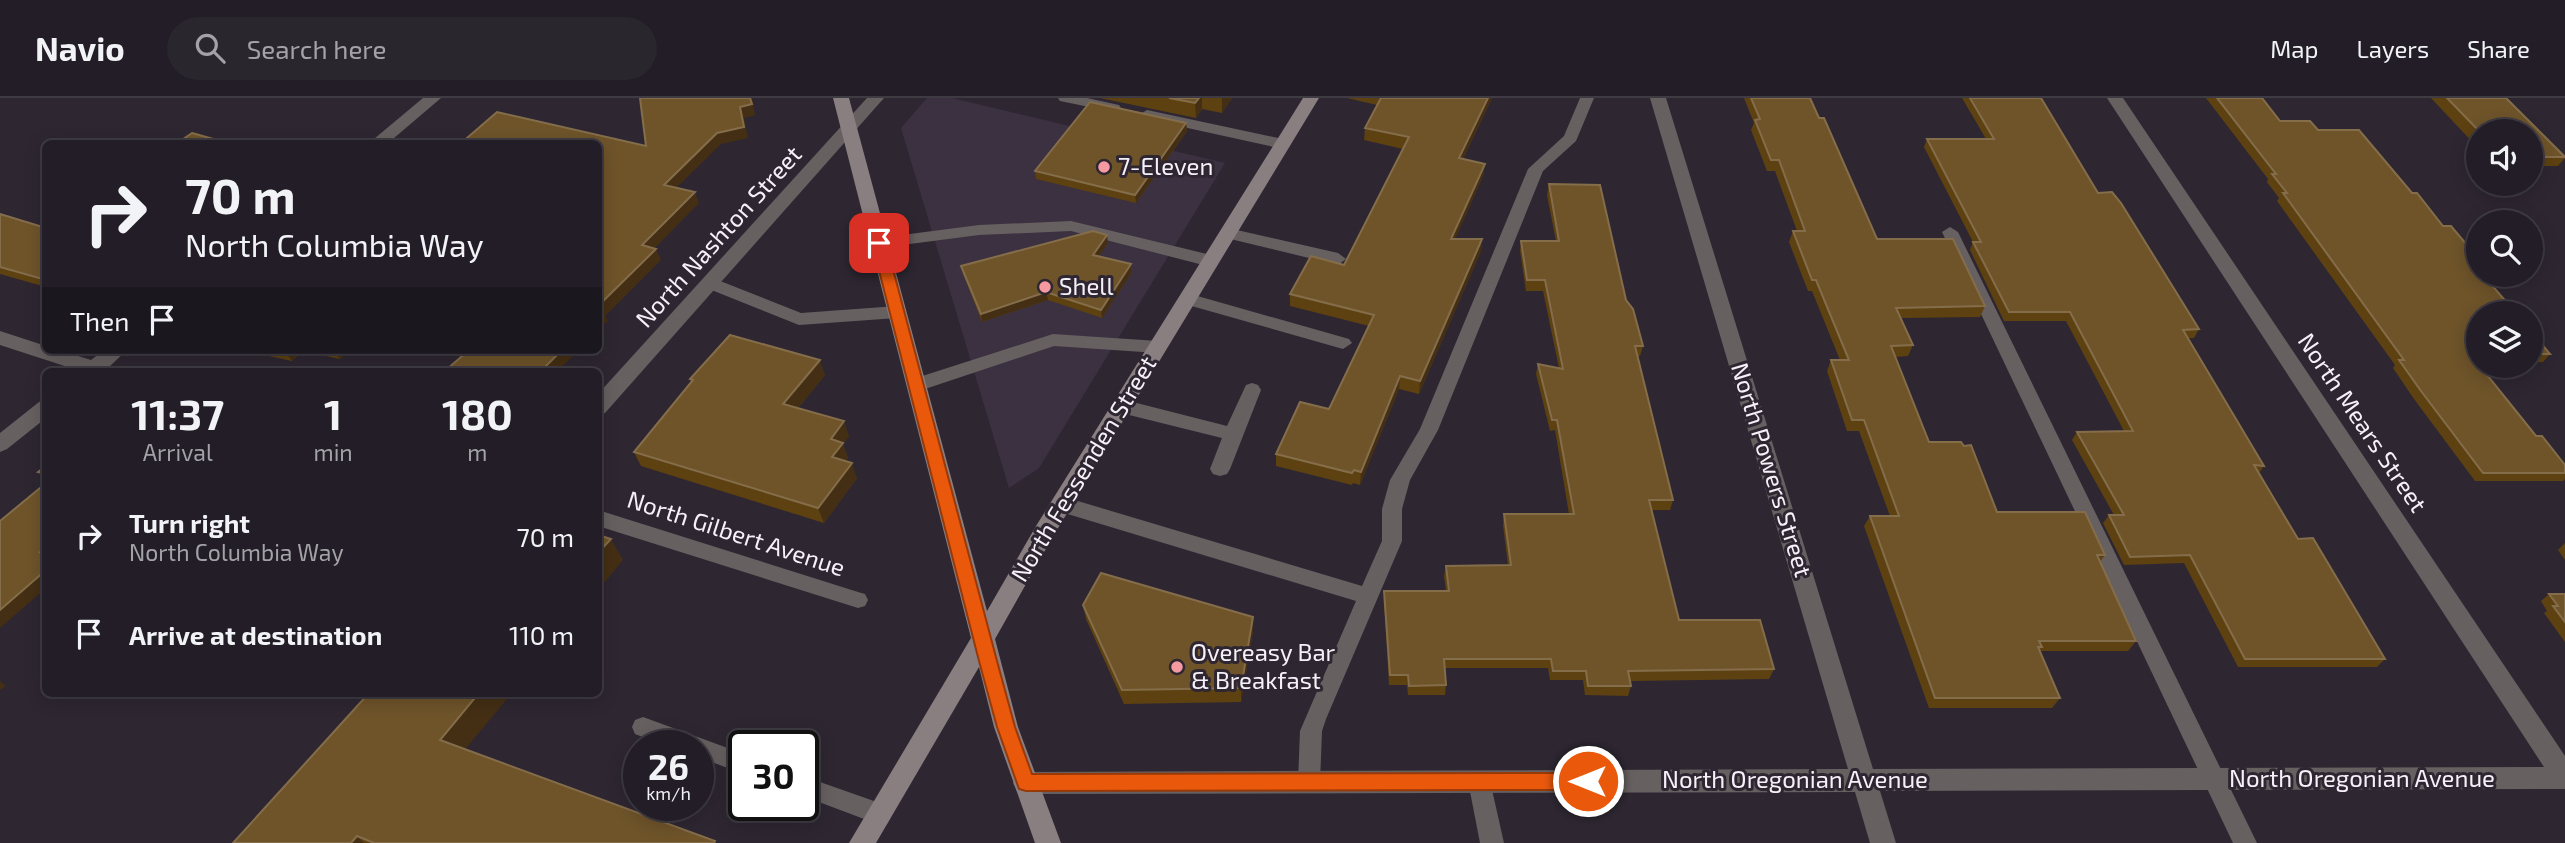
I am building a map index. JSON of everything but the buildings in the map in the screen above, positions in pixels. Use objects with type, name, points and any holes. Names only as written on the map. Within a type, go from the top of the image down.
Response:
[{"type":"main road","points":[[841,98],[1006,727],[1048,843]]},
{"type":"main road","name":"North Fessenden Street","points":[[862,843],[1061,504],[1311,98]]},
{"type":"street","points":[[381,140],[433,98]]},
{"type":"street","name":"North Nashton Street","points":[[602,404],[876,98]]},
{"type":"street","name":"North Powers Street","points":[[1658,98],[1883,843]]},
{"type":"street","name":"North Mears Street","points":[[2115,98],[2565,778]]},
{"type":"street","points":[[0,338],[42,352]]},
{"type":"street","points":[[48,354],[90,368]]},
{"type":"street","points":[[98,368],[113,354]]},
{"type":"street","points":[[0,444],[42,410]]},
{"type":"street","name":"North Oregonian Avenue","points":[[1026,783],[2565,778]]},
{"type":"lane","points":[[1065,98],[1283,144]]},
{"type":"lane","points":[[1309,782],[1311,731],[1391,541],[1392,509],[1400,480],[1429,430],[1536,169],[1572,138],[1587,98]]},
{"type":"lane","points":[[879,243],[979,230],[1071,226],[1211,261]]},
{"type":"lane","points":[[1950,232],[2245,843]]},
{"type":"lane","points":[[1228,233],[1338,259]]},
{"type":"lane","points":[[710,283],[799,319],[897,312]]},
{"type":"lane","points":[[1187,299],[1343,344]]},
{"type":"lane","points":[[916,385],[1053,340],[1158,347]]},
{"type":"lane","points":[[1220,469],[1252,390]]},
{"type":"lane","points":[[1121,406],[1233,434]]},
{"type":"lane","points":[[1061,504],[1368,596]]},
{"type":"lane","name":"North Gilbert Avenue","points":[[602,519],[858,600]]},
{"type":"lane","points":[[643,727],[651,730]]},
{"type":"lane","points":[[1479,781],[1492,843]]},
{"type":"lane","points":[[819,792],[880,814]]},
{"type":"shaded area","points":[[927,98],[952,98],[1225,163],[1039,468],[1009,488],[901,128]]},
{"type":"place","name":"7-Eleven","points":[[1104,167]]},
{"type":"place","name":"Shell","points":[[1045,287]]},
{"type":"place","name":"Overeasy Bar & Breakfast","points":[[1177,667]]},
{"type":"route","points":[[879,243],[988,661],[1006,727],[1026,783],[1588,781]]}]
